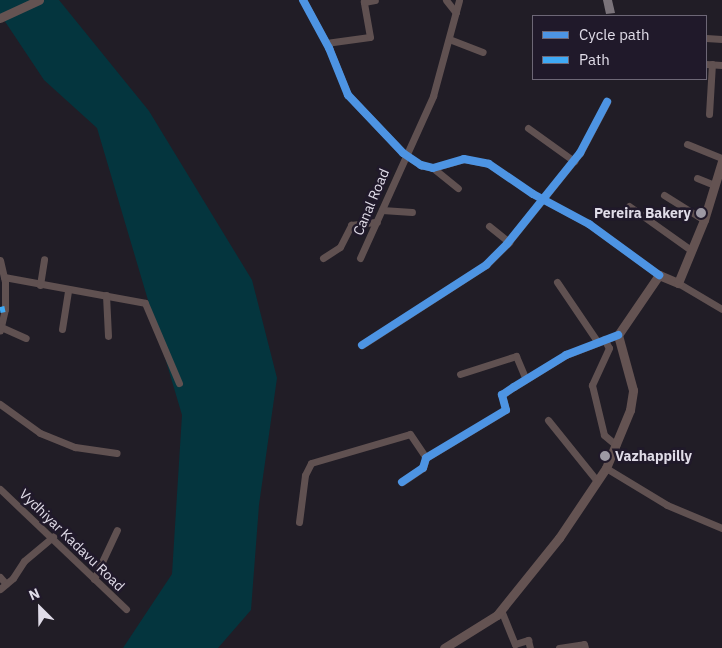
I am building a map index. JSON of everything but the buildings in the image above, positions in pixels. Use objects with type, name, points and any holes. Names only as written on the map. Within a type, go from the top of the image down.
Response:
[{"type":"main road","points":[[0,18],[39,0]]},
{"type":"main road","points":[[444,648],[501,610],[559,538],[606,468],[630,410],[633,390],[618,335],[659,275],[678,283],[704,220],[722,159]]},
{"type":"street","points":[[303,0],[326,43],[348,95],[384,136],[406,156],[421,165],[433,168],[458,188]]},
{"type":"street","points":[[326,43],[370,38],[364,2],[375,0]]},
{"type":"street","points":[[446,0],[456,13]]},
{"type":"street","name":"Canal Road","points":[[360,258],[432,96],[459,0]]},
{"type":"street","points":[[707,38],[722,39]]},
{"type":"street","points":[[449,39],[483,52]]},
{"type":"street","points":[[710,114],[709,64],[722,65]]},
{"type":"street","points":[[362,345],[486,265],[509,242],[574,161],[607,102]]},
{"type":"street","points":[[528,128],[574,161]]},
{"type":"street","points":[[687,144],[722,159]]},
{"type":"street","points":[[433,168],[464,160],[479,160],[542,199],[589,224],[659,275]]},
{"type":"street","points":[[697,178],[714,185]]},
{"type":"street","points":[[664,195],[704,220]]},
{"type":"street","points":[[629,206],[692,251]]},
{"type":"street","points":[[382,210],[412,212]]},
{"type":"street","points":[[324,258],[340,247],[351,225],[377,222]]},
{"type":"street","points":[[489,226],[509,242]]},
{"type":"street","points":[[40,285],[44,259]]},
{"type":"street","points":[[0,260],[4,277],[5,309],[0,328],[26,338]]},
{"type":"street","points":[[4,277],[68,290],[145,302],[179,383]]},
{"type":"street","points":[[557,282],[609,348],[592,385],[604,435],[616,445]]},
{"type":"street","points":[[678,283],[722,309]]},
{"type":"street","points":[[62,330],[68,290]]},
{"type":"street","points":[[106,295],[108,336]]},
{"type":"street","points":[[402,482],[423,468],[426,458],[506,410],[502,395],[566,355],[618,335]]},
{"type":"street","points":[[460,374],[516,356],[526,379]]},
{"type":"street","points":[[0,404],[40,433],[76,446],[117,453]]},
{"type":"street","points":[[548,420],[597,481]]},
{"type":"street","points":[[299,522],[305,475],[311,463],[410,434],[426,458]]},
{"type":"street","points":[[606,468],[667,505],[722,528]]},
{"type":"street","name":"Vydhiyar Kadavu Road","points":[[0,489],[126,609]]},
{"type":"street","points":[[94,579],[117,530]]},
{"type":"street","points":[[3,587],[24,561],[52,537]]},
{"type":"street","points":[[0,577],[3,587]]},
{"type":"street","points":[[501,610],[515,644],[528,640],[530,648]]},
{"type":"street","points":[[559,648],[584,644],[585,648]]},
{"type":"water","points":[[0,0],[59,0],[149,111],[252,280],[277,378],[259,505],[251,610],[218,648],[123,648],[172,574],[182,415],[97,128],[44,80],[0,14]]},
{"type":"marked path","points":[[0,310],[5,309]]},
{"type":"cycle path","points":[[303,0],[329,48],[348,95],[403,153],[421,165],[433,168],[464,159],[489,164],[533,194],[589,224],[659,275]]},
{"type":"cycle path","points":[[362,345],[486,265],[507,244],[580,153],[607,102]]},
{"type":"cycle path","points":[[402,482],[423,468],[426,458],[506,410],[502,395],[566,355],[618,335]]},
{"type":"place","name":"Pereira Bakery","points":[[701,213]]},
{"type":"place","name":"Vazhappilly","points":[[605,456]]}]
